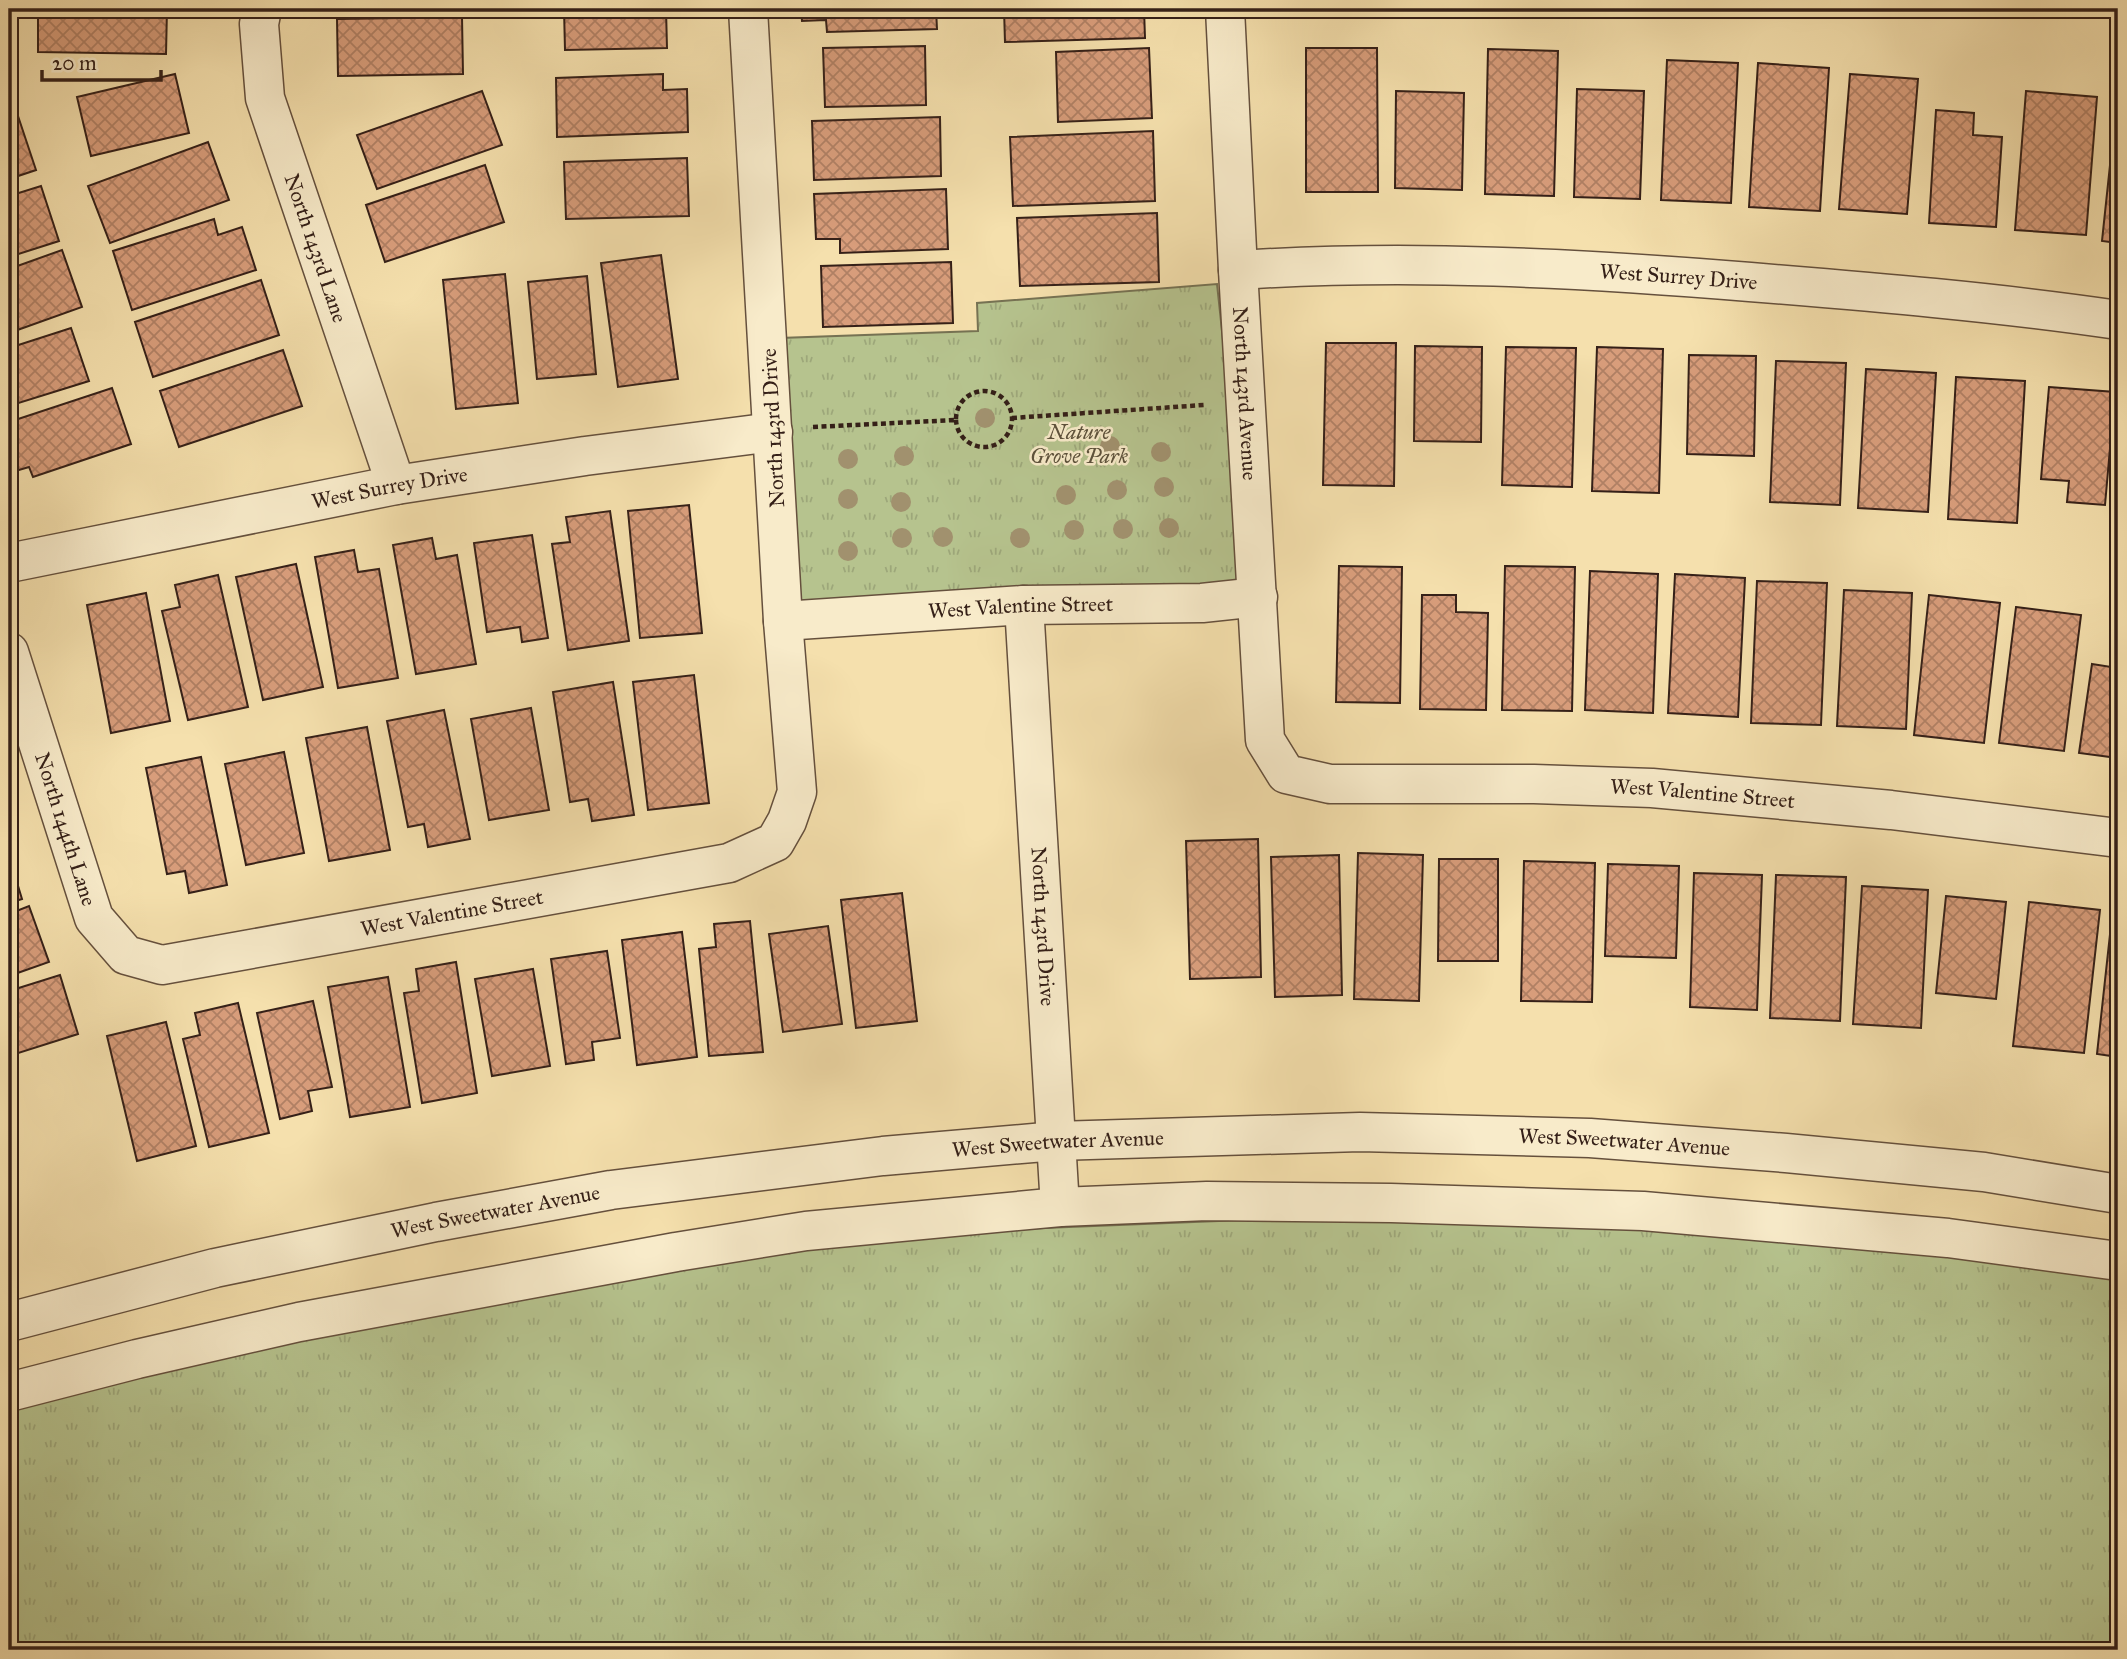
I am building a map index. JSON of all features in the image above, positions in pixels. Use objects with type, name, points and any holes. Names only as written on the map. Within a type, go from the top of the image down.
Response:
[{"type":"street","name":"North 143rd Lane","points":[[262,9],[259,24],[265,98],[396,485]]},
{"type":"street","name":"North 143rd Drive","points":[[748,9],[783,621],[797,792],[775,842]]},
{"type":"street","name":"North 143rd Avenue","points":[[1226,9],[1265,740],[1286,774]]},
{"type":"street","name":"West Surrey Drive","points":[[1238,271],[1289,267],[1497,267],[1656,274],[2028,307],[2118,320]]},
{"type":"street","name":"West Surrey Drive","points":[[9,563],[396,485],[584,456],[773,432]]},
{"type":"street","name":"West Valentine Street","points":[[783,621],[1024,605],[1202,603],[1258,597]]},
{"type":"street","name":"North 143rd Drive","points":[[1024,605],[1060,1207]]},
{"type":"street","name":"North 144th Lane","points":[[9,652],[94,918],[126,956]]},
{"type":"street","name":"West Valentine Street","points":[[1286,774],[1330,784],[1534,784],[1651,788],[1891,810],[2118,838]]},
{"type":"street","name":"West Valentine Street","points":[[126,956],[162,965],[729,863],[775,842]]},
{"type":"street","name":"West Sweetwater Avenue","points":[[9,1322],[215,1268],[436,1222],[611,1190],[869,1158],[1056,1141],[1360,1132],[1591,1138],[1971,1171],[2118,1194]]},
{"type":"street","points":[[9,1392],[299,1322],[676,1252],[806,1231],[1060,1207],[1207,1201],[1643,1211],[1948,1238],[2118,1262]]},
{"type":"path","points":[[987,391],[1004,399],[1010,407],[1012,418],[1009,434],[995,445],[986,447],[977,446],[962,437],[956,420],[957,410],[962,402],[978,392],[987,391]]},
{"type":"path","points":[[1012,418],[1204,405]]},
{"type":"path","points":[[813,427],[956,420]]},
{"type":"green space","name":"Nature Grove Park","points":[[1217,284],[1249,585],[797,608],[780,338],[978,331],[977,303]]},
{"type":"green space","points":[[1269,1219],[1628,1223],[2118,1275],[2118,1650],[9,1650],[9,1407],[318,1329],[775,1250],[1019,1229]]},
{"type":"building","points":[[38,9],[167,9],[166,54],[38,52]]},
{"type":"building","points":[[564,9],[666,9],[667,48],[565,50]]},
{"type":"building","points":[[801,9],[936,9],[937,29],[827,32],[826,20],[802,21]]},
{"type":"building","points":[[1004,9],[1144,9],[1145,38],[1005,42]]},
{"type":"building","points":[[462,17],[463,74],[338,76],[337,19]]},
{"type":"building","points":[[925,46],[926,105],[825,107],[823,48]]},
{"type":"building","points":[[1149,48],[1152,118],[1058,122],[1056,52]]},
{"type":"building","points":[[1306,48],[1377,48],[1378,192],[1306,192]]},
{"type":"building","points":[[1488,49],[1558,51],[1554,196],[1485,194]]},
{"type":"building","points":[[1667,60],[1738,63],[1731,203],[1661,200]]},
{"type":"building","points":[[1758,63],[1829,68],[1820,211],[1749,207]]},
{"type":"building","points":[[175,74],[189,133],[91,156],[77,97]]},
{"type":"building","points":[[663,74],[663,90],[687,89],[688,132],[557,137],[556,78]]},
{"type":"building","points":[[1850,74],[1918,79],[1907,214],[1839,209]]},
{"type":"building","points":[[1577,89],[1644,91],[1640,199],[1574,197]]},
{"type":"building","points":[[482,91],[502,145],[377,189],[357,135]]},
{"type":"building","points":[[1396,91],[1464,93],[1462,190],[1395,188]]},
{"type":"building","points":[[2026,91],[2097,97],[2086,235],[2015,230]]},
{"type":"building","points":[[2118,100],[2118,243],[2102,241]]},
{"type":"building","points":[[1936,110],[1974,113],[1973,135],[2002,137],[1996,227],[1929,223]]},
{"type":"building","points":[[17,113],[36,170],[9,179],[9,115]]},
{"type":"building","points":[[940,117],[941,176],[814,180],[812,121]]},
{"type":"building","points":[[1153,131],[1155,201],[1013,206],[1010,137]]},
{"type":"building","points":[[208,142],[229,200],[110,243],[88,186]]},
{"type":"building","points":[[687,158],[689,216],[566,219],[564,162]]},
{"type":"building","points":[[485,165],[504,222],[385,262],[366,205]]},
{"type":"building","points":[[41,186],[59,241],[9,257],[9,196]]},
{"type":"building","points":[[946,189],[948,249],[840,253],[840,239],[816,239],[814,194]]},
{"type":"building","points":[[1157,213],[1159,282],[1020,286],[1017,218]]},
{"type":"building","points":[[214,219],[218,235],[242,227],[256,270],[132,310],[113,251]]},
{"type":"building","points":[[62,250],[82,307],[9,333],[9,269]]},
{"type":"building","points":[[661,255],[678,379],[618,387],[601,263]]},
{"type":"building","points":[[951,262],[953,323],[823,327],[821,266]]},
{"type":"building","points":[[505,274],[518,403],[456,409],[443,280]]},
{"type":"building","points":[[587,276],[596,374],[537,379],[528,282]]},
{"type":"building","points":[[261,280],[279,335],[153,377],[135,322]]},
{"type":"building","points":[[71,328],[89,381],[9,406],[9,348]]},
{"type":"building","points":[[1326,343],[1396,343],[1394,486],[1323,485]]},
{"type":"building","points":[[1415,346],[1482,347],[1481,442],[1414,441]]},
{"type":"building","points":[[1506,347],[1576,348],[1572,487],[1502,485]]},
{"type":"building","points":[[1597,347],[1663,349],[1659,493],[1592,491]]},
{"type":"building","points":[[283,350],[302,406],[179,447],[160,391]]},
{"type":"building","points":[[1689,355],[1756,356],[1754,456],[1687,454]]},
{"type":"building","points":[[1776,361],[1846,363],[1840,505],[1770,502]]},
{"type":"building","points":[[1866,369],[1936,373],[1928,512],[1858,508]]},
{"type":"building","points":[[1956,377],[2025,381],[2017,523],[1948,519]]},
{"type":"building","points":[[2049,387],[2115,392],[2105,505],[2067,502],[2069,481],[2041,479]]},
{"type":"building","points":[[112,388],[131,444],[33,477],[29,467],[9,473],[9,422]]},
{"type":"building","points":[[689,505],[702,633],[640,638],[628,511]]},
{"type":"building","points":[[610,511],[629,641],[568,650],[552,544],[570,542],[566,517]]},
{"type":"building","points":[[532,535],[548,638],[522,642],[520,627],[487,632],[474,543]]},
{"type":"building","points":[[432,538],[436,559],[457,555],[476,664],[416,674],[393,545]]},
{"type":"building","points":[[354,550],[358,572],[379,569],[398,678],[338,688],[315,557]]},
{"type":"building","points":[[296,564],[323,687],[263,700],[236,577]]},
{"type":"building","points":[[1339,566],[1402,567],[1400,703],[1336,702]]},
{"type":"building","points":[[1505,566],[1575,567],[1572,711],[1502,710]]},
{"type":"building","points":[[1590,571],[1658,574],[1653,713],[1585,710]]},
{"type":"building","points":[[1675,574],[1745,578],[1738,717],[1668,713]]},
{"type":"building","points":[[218,575],[248,707],[188,720],[162,611],[180,607],[175,585]]},
{"type":"building","points":[[1757,581],[1827,583],[1821,725],[1751,723]]},
{"type":"building","points":[[1844,590],[1912,593],[1906,729],[1837,726]]},
{"type":"building","points":[[146,593],[170,721],[111,733],[87,605]]},
{"type":"building","points":[[1422,595],[1456,595],[1456,612],[1488,613],[1486,710],[1420,709]]},
{"type":"building","points":[[1929,595],[2000,603],[1984,743],[1914,735]]},
{"type":"building","points":[[2016,607],[2081,615],[2064,751],[1999,743]]},
{"type":"building","points":[[2092,664],[2118,668],[2118,758],[2079,753]]},
{"type":"building","points":[[694,675],[709,803],[648,810],[633,682]]},
{"type":"building","points":[[613,682],[634,815],[592,821],[588,799],[570,802],[553,692]]},
{"type":"building","points":[[531,708],[549,810],[489,820],[471,719]]},
{"type":"building","points":[[444,710],[470,839],[428,847],[424,824],[408,827],[387,721]]},
{"type":"building","points":[[367,727],[390,850],[329,861],[306,738]]},
{"type":"building","points":[[284,752],[304,853],[246,865],[225,764]]},
{"type":"building","points":[[201,757],[227,885],[189,893],[185,871],[167,874],[146,768]]},
{"type":"building","points":[[1258,839],[1261,977],[1190,979],[1186,841]]},
{"type":"building","points":[[1358,853],[1423,855],[1419,1001],[1354,999]]},
{"type":"building","points":[[1339,855],[1342,995],[1275,997],[1271,857]]},
{"type":"building","points":[[9,856],[22,899],[9,903]]},
{"type":"building","points":[[1439,859],[1498,859],[1498,961],[1438,961]]},
{"type":"building","points":[[1524,861],[1595,863],[1592,1002],[1521,1001]]},
{"type":"building","points":[[1608,864],[1679,866],[1676,958],[1605,956]]},
{"type":"building","points":[[1694,873],[1762,875],[1757,1010],[1690,1007]]},
{"type":"building","points":[[1776,875],[1846,877],[1840,1021],[1770,1018]]},
{"type":"building","points":[[1862,886],[1928,890],[1921,1028],[1853,1024]]},
{"type":"building","points":[[902,893],[917,1021],[856,1028],[841,900]]},
{"type":"building","points":[[1946,896],[2006,902],[1996,999],[1936,993]]},
{"type":"building","points":[[2029,902],[2100,910],[2084,1053],[2013,1046]]},
{"type":"building","points":[[29,906],[49,962],[9,976],[9,914]]},
{"type":"building","points":[[2112,916],[2118,916],[2118,1057],[2097,1054]]},
{"type":"building","points":[[750,921],[763,1052],[709,1056],[699,949],[716,947],[714,924]]},
{"type":"building","points":[[828,926],[842,1024],[783,1032],[769,934]]},
{"type":"building","points":[[682,932],[697,1057],[637,1065],[622,940]]},
{"type":"building","points":[[607,951],[620,1038],[592,1042],[594,1060],[566,1064],[551,959]]},
{"type":"building","points":[[456,962],[477,1093],[422,1103],[404,993],[419,991],[416,969]]},
{"type":"building","points":[[533,969],[550,1066],[492,1076],[475,979]]},
{"type":"building","points":[[60,975],[78,1034],[9,1056],[9,991]]},
{"type":"building","points":[[388,977],[410,1107],[350,1117],[328,987]]},
{"type":"building","points":[[313,1001],[332,1087],[308,1091],[312,1111],[280,1119],[257,1013]]},
{"type":"building","points":[[238,1003],[269,1133],[209,1147],[183,1039],[200,1035],[195,1013]]},
{"type":"building","points":[[166,1022],[196,1146],[137,1161],[107,1036]]}]
